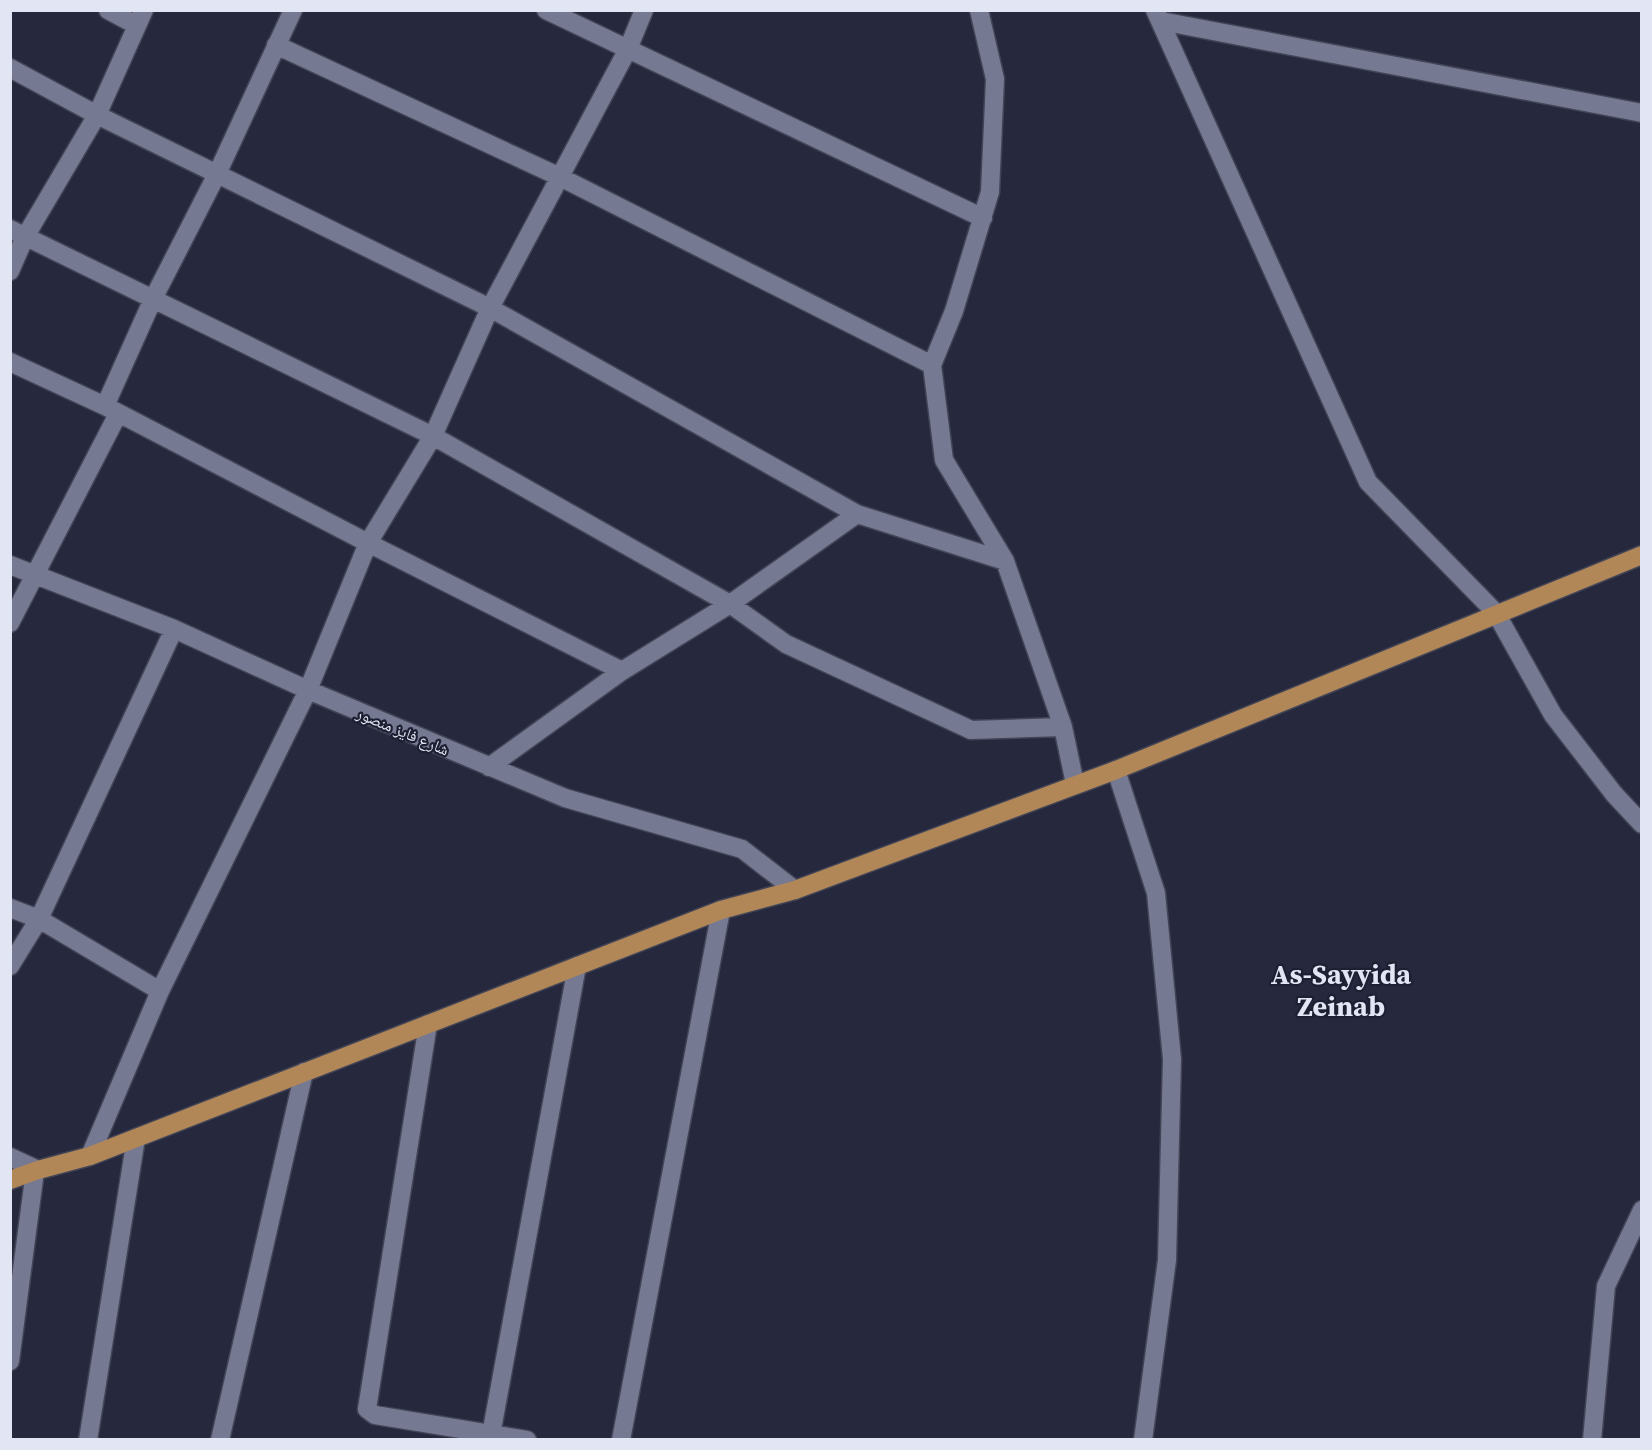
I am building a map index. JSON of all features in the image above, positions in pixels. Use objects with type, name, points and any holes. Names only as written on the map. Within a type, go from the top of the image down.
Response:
[{"type":"main road","points":[[10,1180],[90,1156],[721,910],[795,890],[1116,770],[1641,555]]},
{"type":"street","points":[[10,271],[18,233],[97,115],[140,18],[108,10]]},
{"type":"street","points":[[10,623],[36,575],[112,410],[153,299],[217,174],[293,10]]},
{"type":"street","points":[[546,10],[983,218]]},
{"type":"street","points":[[90,1156],[160,991],[308,690],[368,543],[433,436],[490,308],[628,48],[644,10]]},
{"type":"street","points":[[979,10],[995,79],[990,192],[954,311],[932,365],[945,460],[1005,561],[1064,727],[1075,784]]},
{"type":"street","points":[[1158,16],[1641,113]]},
{"type":"street","points":[[1158,16],[1368,482],[1496,614],[1553,715],[1614,794],[1641,824]]},
{"type":"street","points":[[276,45],[560,177],[932,365]]},
{"type":"street","points":[[10,68],[97,115],[490,308],[857,514],[1005,561]]},
{"type":"street","points":[[18,233],[433,436],[730,604],[786,644],[971,730],[1064,727]]},
{"type":"street","points":[[10,362],[112,410],[622,671]]},
{"type":"street","points":[[489,767],[622,671],[730,604],[857,514]]},
{"type":"street","name":"شارع فايز منصور","points":[[10,565],[174,629],[308,690],[564,798],[742,849],[795,890]]},
{"type":"street","points":[[10,966],[39,919],[174,629]]},
{"type":"street","points":[[1116,770],[1156,893],[1172,1059],[1167,1260],[1143,1440]]},
{"type":"street","points":[[10,908],[39,919],[160,991]]},
{"type":"street","points":[[621,1440],[721,910]]},
{"type":"street","points":[[492,1435],[577,966]]},
{"type":"street","points":[[428,1024],[367,1409],[375,1415],[527,1440]]},
{"type":"street","points":[[220,1440],[304,1072]]},
{"type":"street","points":[[88,1440],[136,1138]]},
{"type":"street","points":[[10,1157],[36,1171],[10,1361]]},
{"type":"street","points":[[1592,1440],[1606,1286],[1641,1210]]},
{"type":"district","name":"As-Sayyida Zeinab","points":[[1341,990]]}]
